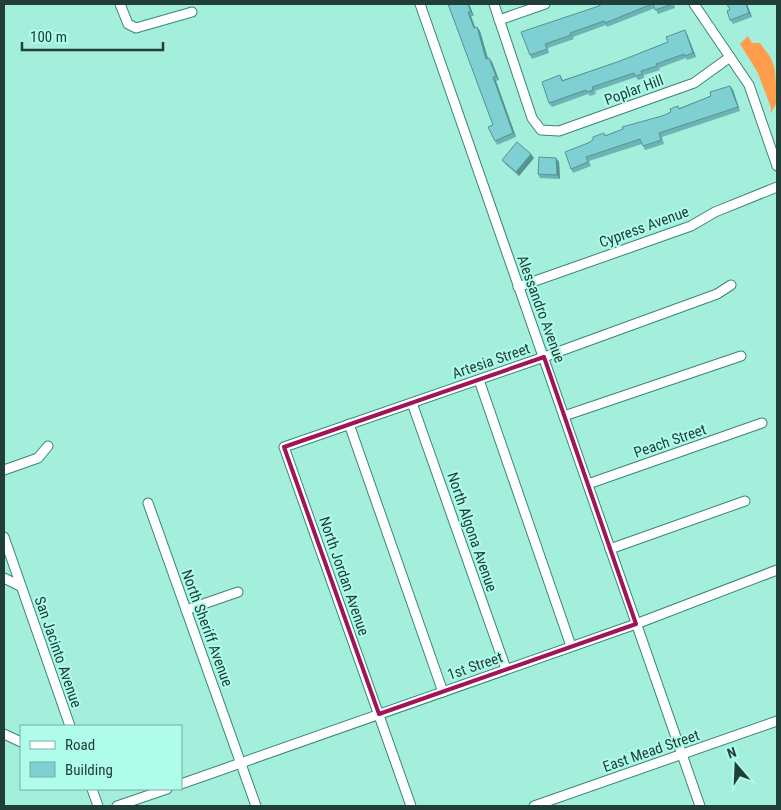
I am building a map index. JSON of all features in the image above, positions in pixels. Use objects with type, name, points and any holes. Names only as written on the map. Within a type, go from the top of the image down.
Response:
[{"type":"street","points":[[120,4],[128,24],[136,28],[192,12]]},
{"type":"street","name":"Alessandro Avenue","points":[[420,4],[700,806]]},
{"type":"street","points":[[494,4],[500,20],[545,4]]},
{"type":"street","points":[[694,4],[749,85],[777,166]]},
{"type":"street","name":"Poplar Hill","points":[[500,20],[532,118],[540,130],[560,131],[694,83],[730,57]]},
{"type":"street","name":"Cypress Avenue","points":[[518,287],[691,226],[715,212],[777,187]]},
{"type":"street","name":"Artesia Street","points":[[284,447],[544,357],[717,294],[731,285]]},
{"type":"street","points":[[564,416],[740,356]]},
{"type":"street","points":[[479,380],[571,646]]},
{"type":"street","name":"North Algona Avenue","points":[[412,403],[506,669]]},
{"type":"street","name":"Peach Street","points":[[588,484],[762,423]]},
{"type":"street","points":[[349,424],[443,692]]},
{"type":"street","points":[[4,470],[38,458],[48,446]]},
{"type":"street","name":"North Jordan Avenue","points":[[284,447],[411,806]]},
{"type":"street","points":[[610,549],[744,501]]},
{"type":"street","name":"North Sheriff Avenue","points":[[148,503],[256,806]]},
{"type":"street","name":"San Jacinto Avenue","points":[[4,537],[70,725]]},
{"type":"street","name":"1st Street","points":[[182,784],[636,624],[777,570]]},
{"type":"street","points":[[4,578],[20,586]]},
{"type":"street","points":[[186,610],[238,592]]},
{"type":"street","name":"East Mead Street","points":[[534,806],[777,721]]},
{"type":"street","points":[[4,734],[20,742]]},
{"type":"street","points":[[92,790],[98,806]]},
{"type":"street","points":[[117,806],[164,790]]},
{"type":"highlighted area","points":[[544,357],[636,624],[379,714],[284,447]]},
{"type":"shaded area","points":[[748,36],[752,43],[760,43],[771,58],[775,70],[777,103],[770,114],[771,108],[758,73],[740,44]]},
{"type":"building","points":[[448,4],[468,4],[471,12],[468,12],[474,28],[477,27],[486,59],[489,58],[496,76],[493,77],[513,133],[495,141],[488,127],[493,125]]},
{"type":"building","points":[[602,4],[652,4],[605,23],[604,21],[570,33],[571,35],[545,44],[547,49],[530,55],[521,32]]},
{"type":"building","points":[[653,4],[673,4],[655,10]]},
{"type":"building","points":[[727,4],[746,4],[749,13],[730,20],[727,11],[730,10]]},
{"type":"building","points":[[685,30],[693,53],[685,56],[684,54],[656,64],[657,66],[641,71],[642,74],[635,76],[634,73],[592,87],[593,90],[587,92],[586,90],[549,103],[542,82],[560,75],[562,81],[620,61],[668,42],[666,37]]},
{"type":"building","points":[[730,86],[738,107],[659,133],[661,140],[643,146],[640,139],[586,157],[588,162],[571,169],[565,152],[588,143],[593,140],[593,137],[604,133],[605,136],[623,129],[622,127],[662,116],[671,112],[670,109],[678,106],[679,109],[711,96],[710,92]]},
{"type":"building","points":[[517,142],[531,154],[516,172],[502,160]]},
{"type":"building","points":[[539,157],[556,158],[557,175],[538,174]]}]
